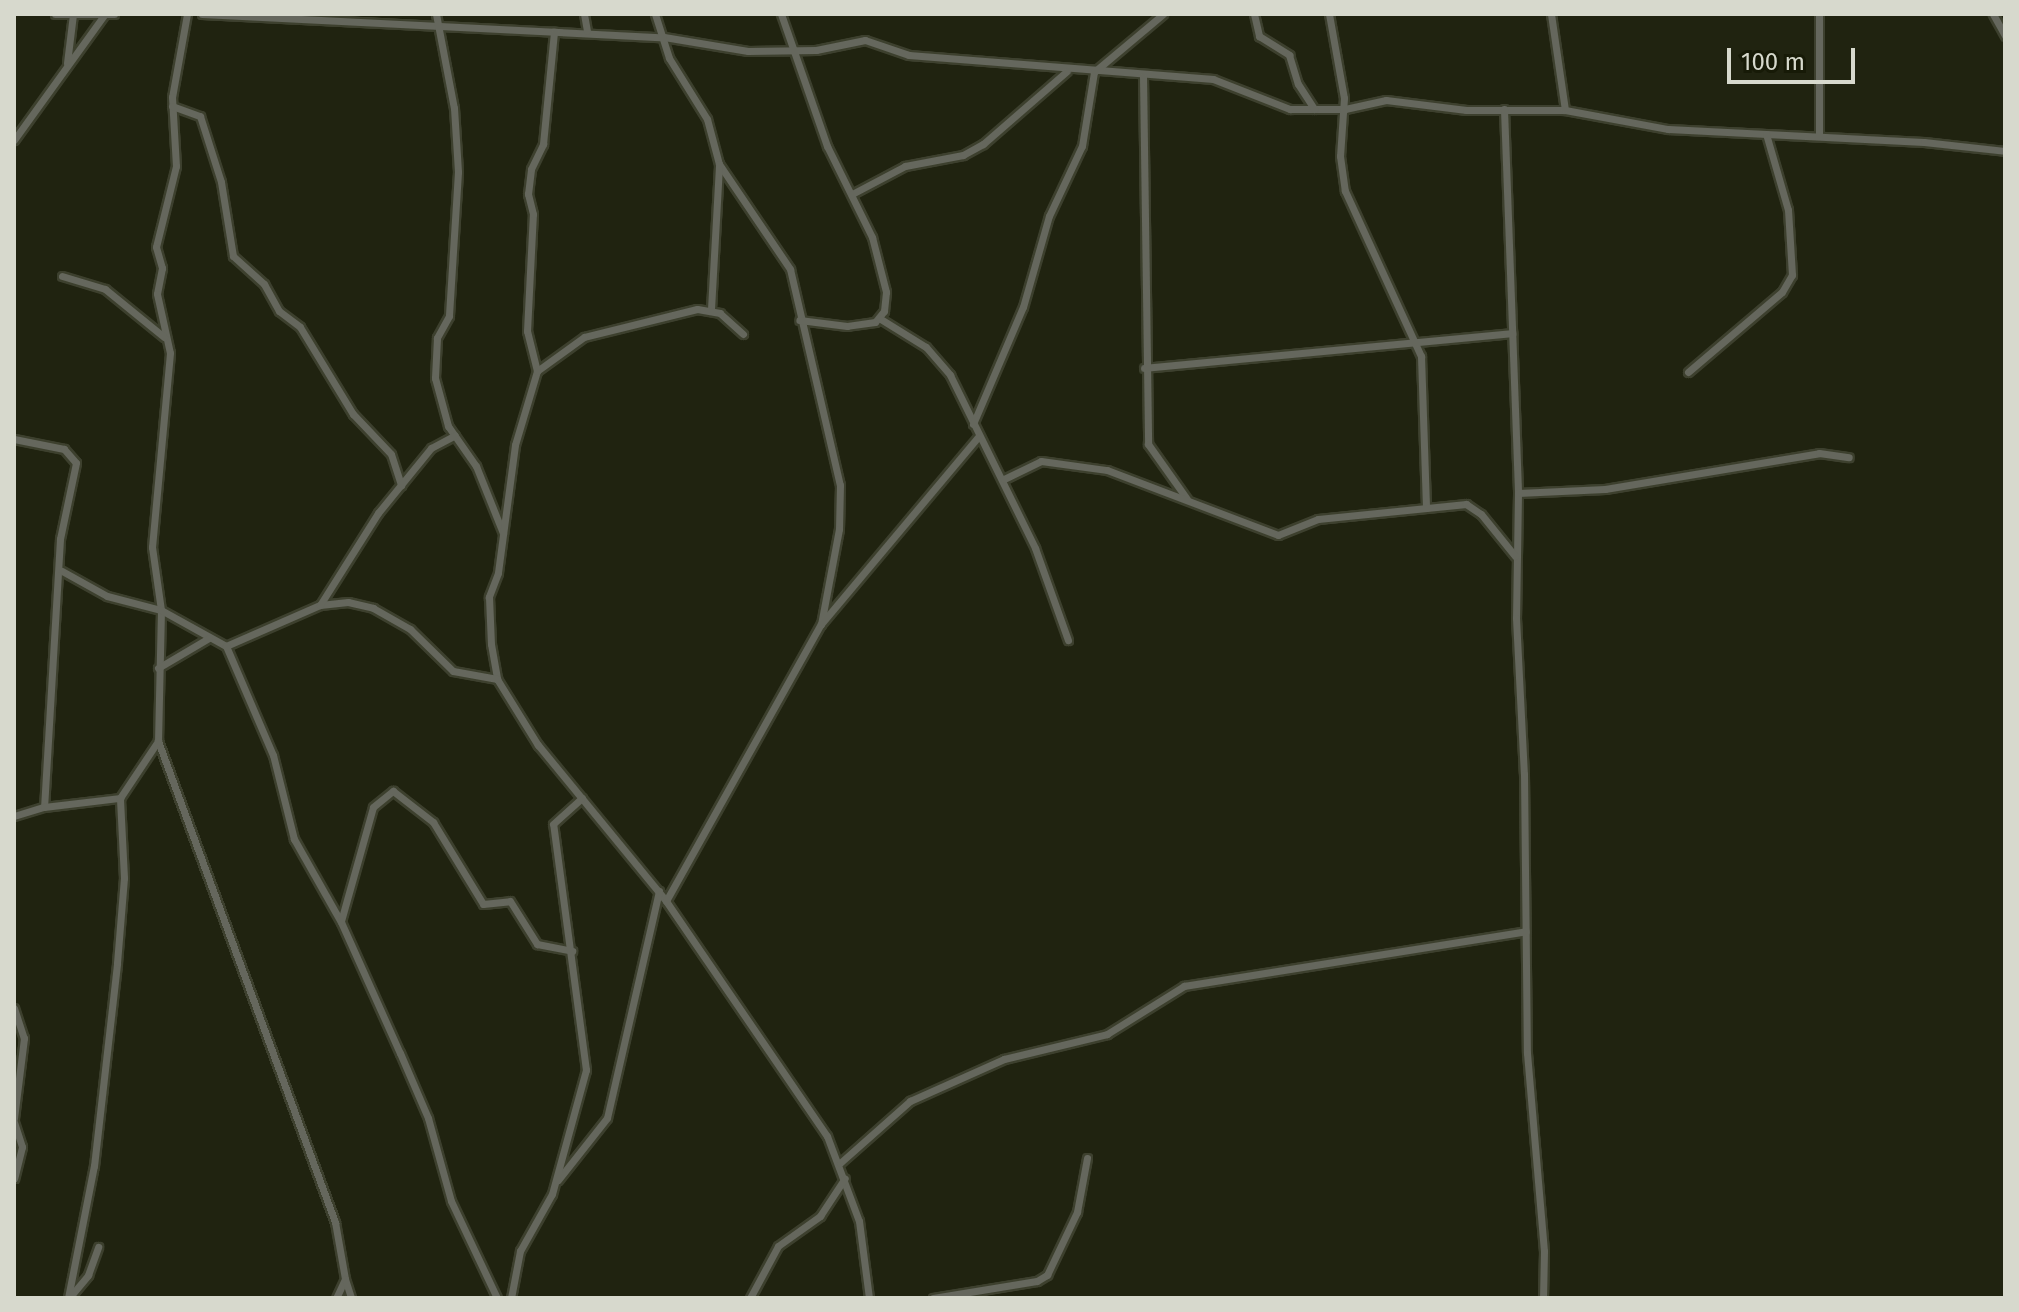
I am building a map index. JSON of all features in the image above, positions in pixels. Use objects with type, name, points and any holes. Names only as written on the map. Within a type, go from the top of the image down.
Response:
[{"type":"street","points":[[55,14],[114,14]]},
{"type":"street","points":[[67,66],[73,14]]},
{"type":"street","points":[[187,14],[176,57],[172,106],[176,166],[156,247],[162,268],[157,294],[170,363],[152,547],[161,610],[158,741],[325,1192],[351,1298]]},
{"type":"street","points":[[202,14],[554,32],[587,31],[664,37],[748,51],[790,50],[865,40],[909,55],[1067,71],[1213,79],[1279,106],[1345,109],[1386,100],[1466,110],[1565,110],[1668,129],[1819,136],[2005,151]]},
{"type":"street","points":[[436,14],[454,108],[458,184],[449,316],[437,338],[435,378],[455,435],[476,466],[504,535]]},
{"type":"street","points":[[584,14],[587,31]]},
{"type":"street","points":[[655,14],[669,58],[701,105],[719,164],[790,269],[799,320],[840,485],[839,529],[821,624]]},
{"type":"street","points":[[781,14],[790,50],[852,194],[884,280],[886,304],[879,318],[847,326],[799,320]]},
{"type":"street","points":[[973,424],[1023,307],[1049,216],[1082,146],[1094,72],[1163,14]]},
{"type":"street","points":[[1254,14],[1259,36],[1289,55],[1298,84],[1314,109]]},
{"type":"street","points":[[1329,14],[1345,109],[1340,156],[1345,191],[1416,344],[1423,384],[1426,508]]},
{"type":"street","points":[[1551,14],[1565,110]]},
{"type":"street","points":[[1819,14],[1819,136]]},
{"type":"street","points":[[1993,14],[2005,36]]},
{"type":"street","points":[[14,140],[104,15]]},
{"type":"street","points":[[554,32],[543,144],[531,169],[528,194],[533,214],[527,331],[537,371],[515,445],[504,535],[489,609],[497,679],[538,745],[659,891],[807,1102],[845,1178],[864,1244],[869,1298]]},
{"type":"street","points":[[852,194],[905,166],[963,155],[983,144],[1067,71]]},
{"type":"street","points":[[1143,76],[1144,368],[1148,444],[1187,499]]},
{"type":"street","points":[[172,106],[200,116],[221,182],[233,256],[307,336],[353,414],[391,454],[401,485]]},
{"type":"street","points":[[1504,109],[1518,493],[1516,558],[1527,1053],[1544,1251],[1543,1298]]},
{"type":"street","points":[[1688,372],[1782,292],[1792,275],[1788,210],[1766,134]]},
{"type":"street","points":[[711,309],[719,164]]},
{"type":"street","points":[[62,276],[105,289],[166,339]]},
{"type":"street","points":[[537,371],[584,337],[711,309]]},
{"type":"street","points":[[711,309],[743,334]]},
{"type":"street","points":[[879,318],[939,361],[978,437],[1004,479],[1035,548],[1068,640]]},
{"type":"street","points":[[1144,368],[1512,333]]},
{"type":"street","points":[[320,605],[401,485],[431,448],[455,435]]},
{"type":"street","points":[[666,901],[821,624],[978,437]]},
{"type":"street","points":[[14,439],[64,449],[76,463],[60,539],[62,571],[44,807]]},
{"type":"street","points":[[1518,493],[1605,489],[1819,453],[1849,457]]},
{"type":"street","points":[[1004,479],[1037,461],[1058,461],[1107,470],[1278,535],[1318,519],[1426,508],[1472,507],[1516,558]]},
{"type":"street","points":[[62,571],[107,596],[161,610],[226,646],[273,755],[294,839],[341,922],[428,1118],[451,1201],[497,1298]]},
{"type":"street","points":[[226,646],[320,605],[348,602],[373,608],[410,629],[453,671],[497,679]]},
{"type":"street","points":[[158,668],[209,638]]},
{"type":"street","points":[[68,1298],[94,1166],[117,963],[124,878],[120,798],[158,741]]},
{"type":"street","points":[[341,922],[373,807],[382,794],[393,791],[433,822],[483,904],[510,901],[537,944],[572,951]]},
{"type":"street","points":[[14,816],[44,807],[120,798]]},
{"type":"street","points":[[556,1182],[586,1070],[553,824],[582,798]]},
{"type":"street","points":[[511,1298],[520,1251],[556,1182],[607,1118],[659,891]]},
{"type":"street","points":[[840,1163],[910,1101],[1004,1059],[1107,1034],[1184,986],[1526,931]]},
{"type":"street","points":[[14,1008],[24,1038],[14,1120],[22,1147],[14,1178]]},
{"type":"street","points":[[933,1298],[1037,1281],[1047,1275],[1077,1212],[1087,1158]]},
{"type":"street","points":[[750,1298],[778,1246],[824,1211],[845,1178]]},
{"type":"street","points":[[68,1298],[88,1275],[98,1247]]},
{"type":"street","points":[[336,1298],[345,1279]]}]
